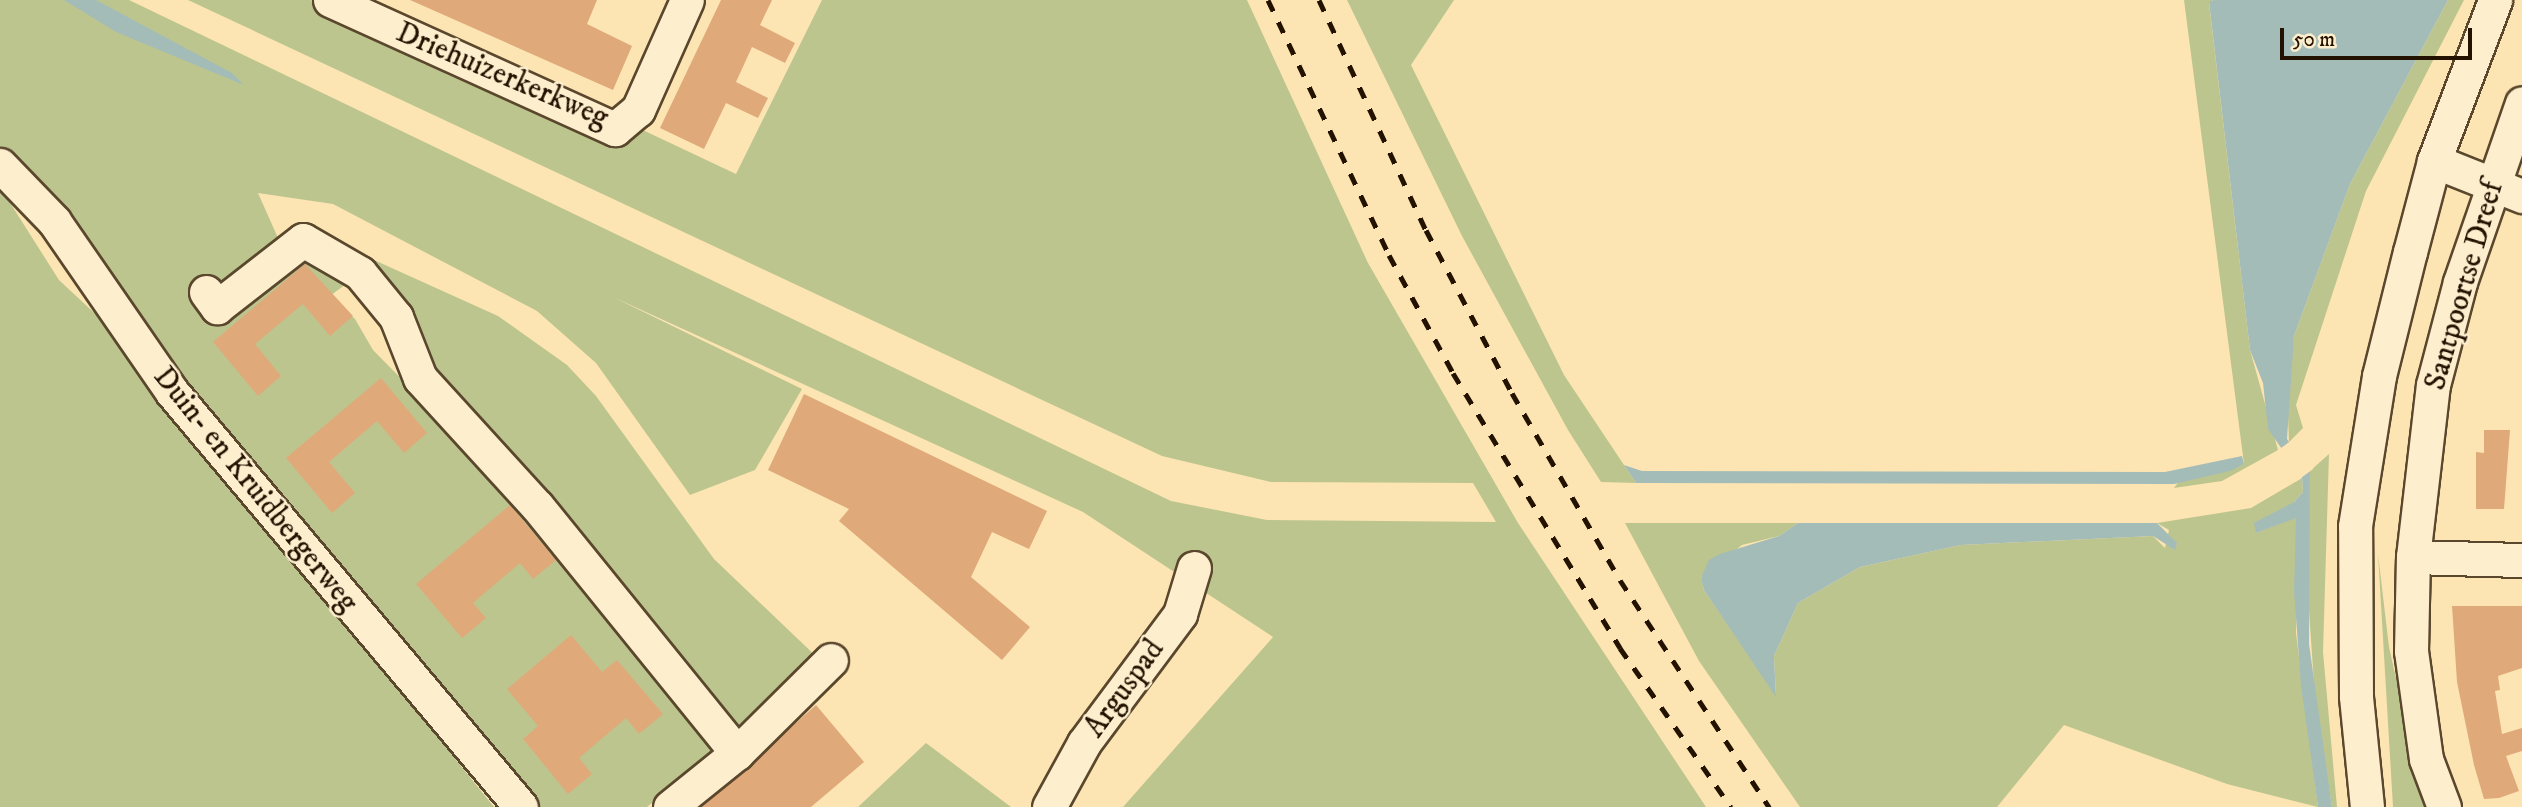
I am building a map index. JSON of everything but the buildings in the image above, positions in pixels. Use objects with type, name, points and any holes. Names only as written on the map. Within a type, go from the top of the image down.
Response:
[{"type":"street","name":"Driehuizerkerkweg","points":[[330,0],[615,129],[638,110],[687,0]]},
{"type":"street","name":"Santpoortse Dreef","points":[[2367,807],[2356,696],[2355,526],[2379,376],[2434,161],[2495,0]]},
{"type":"street","name":"Santpoortse Dreef","points":[[2444,807],[2426,759],[2411,651],[2413,557],[2433,384],[2507,191],[2522,103]]},
{"type":"street","points":[[2434,161],[2507,191]]},
{"type":"street","name":"Duin- en Kruidbergerweg","points":[[0,165],[54,221],[181,402],[521,807]]},
{"type":"street","points":[[206,292],[217,307],[296,241],[314,243],[360,273],[396,317],[420,379],[537,506],[737,753]]},
{"type":"street","points":[[2413,557],[2522,560]]},
{"type":"street","name":"Arguspad","points":[[1049,807],[1084,743],[1180,614],[1194,568]]},
{"type":"street","points":[[670,807],[737,753],[831,660]]},
{"type":"green space","points":[[0,0],[129,0],[1171,501],[1267,520],[1496,522],[1473,483],[1271,482],[1162,456],[188,0],[311,0],[426,65],[437,60],[446,74],[501,98],[510,93],[523,98],[527,110],[583,131],[630,124],[736,174],[822,0],[1247,0],[1368,263],[1518,523],[1706,807],[1123,807],[1273,637],[1083,512],[613,297],[802,389],[755,470],[690,495],[596,363],[537,311],[333,204],[258,193],[282,247],[332,241],[498,316],[567,365],[596,396],[714,559],[821,661],[741,730],[518,468],[346,284],[330,296],[355,319],[373,350],[513,492],[723,744],[647,807],[537,807],[201,400],[60,208],[0,148]]},
{"type":"green space","points":[[1347,0],[1454,0],[1411,65],[1564,375],[1636,483],[1601,482],[1568,430],[1462,236]]},
{"type":"green space","points":[[2184,0],[2214,0],[2209,3],[2250,350],[2278,450],[2222,481],[2174,488],[2180,480],[2244,464]]},
{"type":"green space","points":[[2448,0],[2464,0],[2366,191],[2296,405],[2303,428],[2289,442],[2287,390],[2294,336],[2350,184]]},
{"type":"green space","points":[[0,187],[59,280],[104,322],[494,807],[0,807]]},
{"type":"green space","points":[[2329,454],[2323,652],[2337,807],[2332,807],[2315,699],[2307,581],[2310,471]]},
{"type":"green space","points":[[2302,478],[2303,492],[2256,533],[2296,517],[2296,633],[2318,807],[2227,784],[2064,725],[1997,807],[1800,807],[1699,661],[1625,523],[1798,523],[1779,536],[1742,545],[1701,577],[1704,590],[1776,695],[1774,656],[1798,603],[1860,567],[1961,545],[2153,536],[2165,548],[2169,530],[2157,523],[2251,508]]},
{"type":"green space","points":[[2378,554],[2389,647],[2425,807],[2393,807]]},
{"type":"green space","points":[[926,743],[1011,807],[858,807]]},
{"type":"water","points":[[64,0],[96,0],[232,73],[244,85],[116,32]]},
{"type":"water","points":[[2448,0],[2350,184],[2294,336],[2287,439],[2310,471],[2309,644],[2332,807],[2318,807],[2301,686],[2294,591],[2296,518],[2256,533],[2254,523],[2294,502],[2303,492],[2302,478],[2268,429],[2263,383],[2250,350],[2209,2]]},
{"type":"water","points":[[2242,456],[2244,464],[2230,471],[2174,484],[1636,483],[1624,465],[1642,471],[2165,472]]},
{"type":"water","points":[[1798,523],[2157,523],[2177,543],[2175,550],[2153,536],[1961,545],[1860,567],[1798,603],[1774,656],[1776,697],[1704,590],[1701,578],[1709,560],[1720,554],[1779,536]]},
{"type":"pier","points":[[2292,440],[2313,469],[2296,481],[2275,452]]},
{"type":"railway","points":[[1268,0],[1389,255],[1453,373],[1620,648],[1731,807]]},
{"type":"railway","points":[[1319,0],[1426,230],[1512,393],[1620,580],[1769,807]]}]
